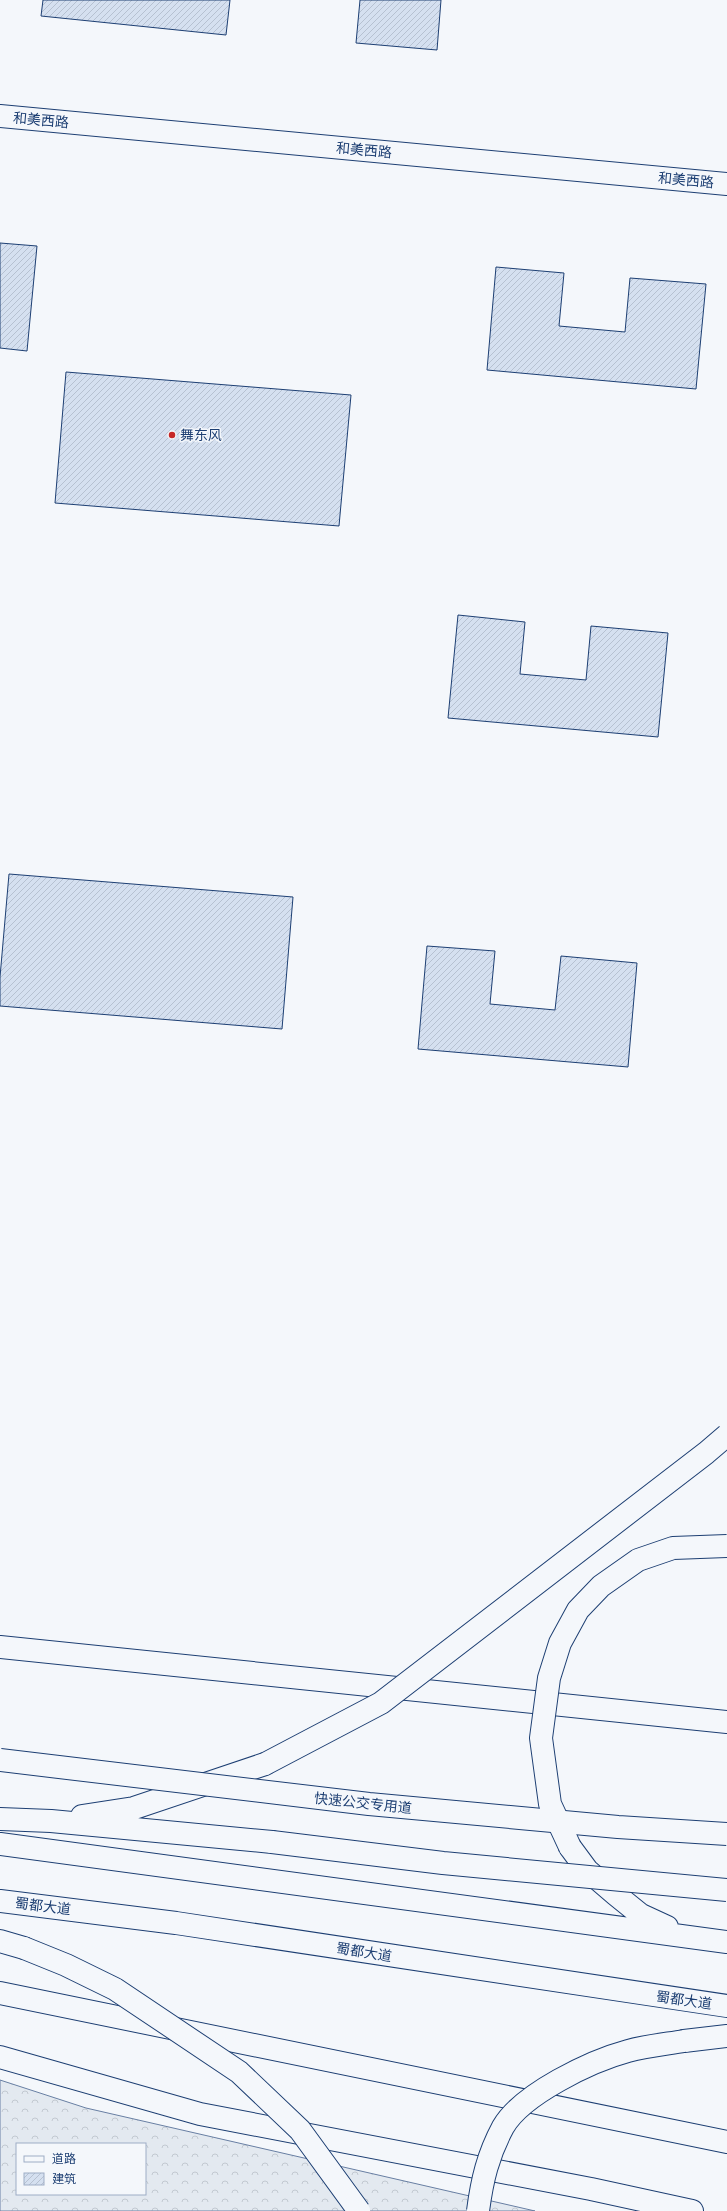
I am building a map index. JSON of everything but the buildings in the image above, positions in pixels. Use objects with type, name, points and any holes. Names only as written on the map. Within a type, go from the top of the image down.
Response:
[{"type":"main road","name":"和美西路","points":[[0,116],[727,184]]},
{"type":"main road","points":[[51,1821],[134,1808],[265,1764],[381,1702],[706,1453],[727,1435]]},
{"type":"main road","points":[[688,1937],[641,1915],[587,1870],[570,1848],[550,1804],[541,1738],[549,1678],[560,1644],[578,1610],[601,1586],[638,1560],[673,1548],[727,1546]]},
{"type":"main road","points":[[0,1647],[727,1722]]},
{"type":"main road","name":"快速公交专用道","points":[[0,1760],[369,1804],[618,1827],[727,1834]]},
{"type":"main road","points":[[0,1819],[51,1821],[272,1842],[443,1863],[727,1890]]},
{"type":"main road","points":[[0,1844],[727,1942]]},
{"type":"main road","name":"蜀都大道","points":[[0,1901],[176,1923],[643,1995],[727,2006]]},
{"type":"main road","points":[[0,1941],[24,1948],[66,1965],[115,1989],[239,2072],[300,2130],[359,2211]]},
{"type":"main road","points":[[0,1993],[727,2142]]},
{"type":"main road","points":[[478,2211],[484,2172],[504,2127],[518,2110],[545,2089],[581,2068],[628,2051],[727,2036]]},
{"type":"main road","points":[[0,2056],[200,2114],[591,2188],[692,2211]]},
{"type":"green space","points":[[0,2080],[86,2108],[535,2211],[0,2211]]},
{"type":"place","name":"舞东风","points":[[172,435]]}]
